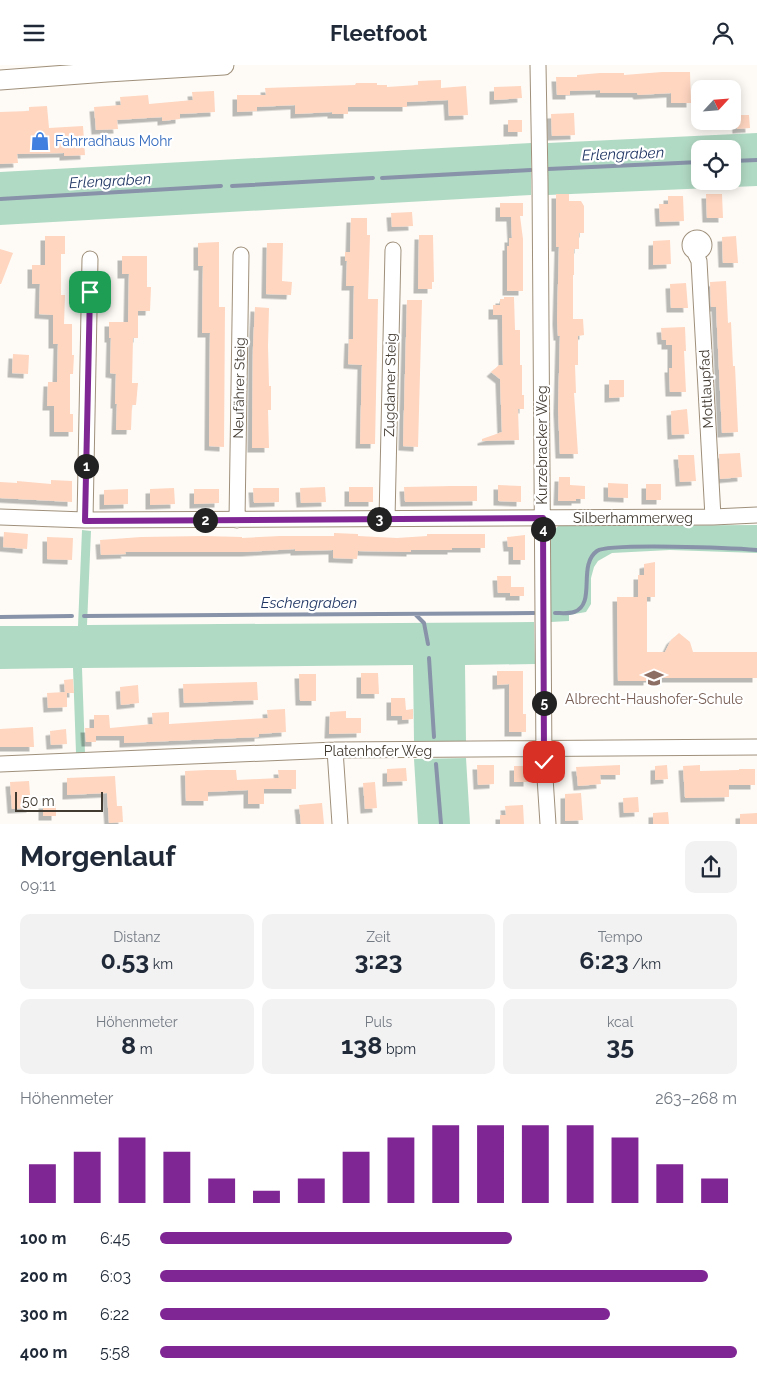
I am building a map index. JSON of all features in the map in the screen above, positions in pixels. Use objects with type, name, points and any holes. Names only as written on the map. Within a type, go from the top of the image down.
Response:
[{"type":"main road","points":[[0,80],[107,68],[224,65]]},
{"type":"street","name":"Kurzebracker Weg","points":[[538,65],[544,749],[548,824]]},
{"type":"street","name":"Zugdamer Steig","points":[[387,519],[393,250]]},
{"type":"street","name":"Mottlaupfad","points":[[698,254],[713,517]]},
{"type":"street","name":"Neufährer Steig","points":[[237,520],[241,255]]},
{"type":"street","points":[[85,521],[90,259]]},
{"type":"street","name":"Silberhammerweg","points":[[0,517],[85,521],[713,517],[757,515]]},
{"type":"street","name":"Platenhofer Weg","points":[[0,764],[336,750],[757,747]]},
{"type":"street","points":[[336,750],[340,824]]},
{"type":"green space","points":[[757,133],[757,186],[741,187],[741,140],[691,140],[691,189],[548,195],[548,143]]},
{"type":"green space","points":[[531,143],[531,195],[0,225],[0,172]]},
{"type":"green space","points":[[757,525],[757,553],[670,550],[612,553],[598,561],[594,567],[591,578],[591,604],[586,612],[569,615],[569,621],[551,622],[551,534],[558,526]]},
{"type":"green space","points":[[82,530],[91,531],[87,625],[534,622],[535,664],[465,665],[466,742],[414,742],[413,665],[82,668],[85,753],[76,753],[73,668],[0,669],[0,626],[78,626]]},
{"type":"green space","points":[[466,758],[470,824],[418,824],[414,759]]},
{"type":"building","points":[[690,72],[691,103],[671,103],[671,93],[638,95],[637,93],[600,93],[600,90],[570,91],[570,95],[557,95],[556,77],[577,77],[577,75],[600,73],[624,73],[624,75]]},
{"type":"building","points":[[441,80],[441,88],[466,86],[468,115],[449,116],[448,100],[407,102],[407,107],[348,107],[348,114],[332,114],[332,112],[295,114],[295,105],[257,107],[257,111],[237,112],[237,95],[266,95],[265,88],[355,85],[356,83],[377,83],[377,85],[387,85],[387,87],[418,85],[418,81]]},
{"type":"building","points":[[521,86],[522,98],[494,100],[494,87]]},
{"type":"building","points":[[214,91],[215,112],[180,114],[180,119],[162,121],[162,117],[117,120],[118,129],[96,130],[94,107],[121,105],[120,97],[148,95],[149,104],[193,100],[192,92]]},
{"type":"building","points":[[47,106],[49,128],[83,126],[85,155],[64,156],[64,153],[17,154],[18,163],[0,164],[0,112],[29,111],[29,107]]},
{"type":"building","points":[[574,113],[575,135],[552,136],[551,114]]},
{"type":"building","points":[[741,115],[749,115],[750,128],[741,129]]},
{"type":"building","points":[[508,120],[522,120],[522,132],[508,132]]},
{"type":"building","points":[[556,194],[569,194],[569,201],[581,201],[584,206],[584,233],[579,233],[579,249],[574,249],[573,275],[573,319],[583,319],[584,335],[578,336],[578,365],[575,365],[576,393],[574,393],[578,454],[560,454],[558,409],[560,336],[558,336],[557,320],[559,247],[556,247]]},
{"type":"building","points":[[706,194],[722,194],[723,218],[707,218]]},
{"type":"building","points":[[668,196],[683,196],[684,221],[660,222],[659,204],[668,204]]},
{"type":"building","points":[[500,203],[523,203],[523,216],[520,216],[523,239],[523,291],[507,291],[507,246],[509,246],[509,238],[512,238],[511,217],[500,217]]},
{"type":"building","points":[[412,212],[413,226],[392,227],[391,213]]},
{"type":"building","points":[[351,218],[367,218],[367,235],[370,235],[368,299],[378,299],[375,444],[360,444],[362,365],[348,364],[349,339],[353,339],[354,286],[346,286],[347,261],[345,261],[345,252],[350,252]]},
{"type":"building","points":[[419,235],[433,235],[434,282],[432,282],[432,289],[418,289]]},
{"type":"building","points":[[45,236],[65,236],[65,254],[61,254],[61,295],[65,295],[64,324],[72,324],[72,355],[74,355],[73,374],[70,374],[70,414],[73,414],[73,432],[54,432],[54,406],[47,406],[48,382],[57,382],[58,344],[53,344],[53,315],[39,314],[40,284],[32,284],[32,265],[45,265]]},
{"type":"building","points":[[736,236],[738,263],[723,263],[722,237]]},
{"type":"building","points":[[670,240],[671,264],[653,265],[653,241]]},
{"type":"building","points":[[219,242],[219,307],[225,307],[224,447],[209,446],[210,333],[202,333],[203,266],[198,266],[198,243]]},
{"type":"building","points":[[267,243],[283,243],[282,281],[292,282],[291,295],[266,294]]},
{"type":"building","points":[[0,249],[13,253],[1,284],[0,284]]},
{"type":"building","points":[[122,256],[147,256],[147,287],[151,287],[150,311],[138,311],[138,338],[133,338],[132,383],[138,383],[136,405],[132,405],[131,430],[116,430],[116,374],[110,373],[111,338],[109,338],[109,322],[128,322],[129,274],[122,274]]},
{"type":"building","points":[[726,281],[728,323],[731,322],[733,366],[735,366],[738,432],[722,433],[716,307],[711,307],[710,282]]},
{"type":"building","points":[[686,283],[688,308],[671,308],[670,284]]},
{"type":"building","points":[[504,297],[514,297],[515,330],[520,330],[520,365],[522,365],[524,409],[518,409],[519,440],[482,441],[482,439],[502,432],[500,379],[491,372],[499,365],[503,365],[502,315],[493,315],[493,305],[500,305],[500,299],[504,299]]},
{"type":"building","points":[[407,300],[422,300],[418,447],[403,446]]},
{"type":"building","points":[[255,307],[269,308],[268,346],[271,410],[268,410],[269,448],[252,448]]},
{"type":"building","points":[[685,327],[686,392],[670,392],[669,368],[672,368],[672,345],[666,345],[666,340],[662,340],[661,328]]},
{"type":"building","points":[[13,354],[29,355],[28,374],[12,373]]},
{"type":"building","points":[[609,380],[624,380],[624,397],[609,398]]},
{"type":"building","points":[[687,409],[689,434],[672,435],[671,411]]},
{"type":"building","points":[[740,453],[742,477],[720,479],[719,454]]},
{"type":"building","points":[[678,455],[694,455],[696,481],[680,482]]},
{"type":"building","points":[[559,477],[570,477],[570,485],[585,486],[585,499],[558,501]]},
{"type":"building","points":[[51,480],[72,481],[72,502],[0,498],[0,482],[17,483],[17,481],[51,484]]},
{"type":"building","points":[[608,483],[628,484],[628,498],[608,497]]},
{"type":"building","points":[[646,484],[661,484],[661,500],[646,500]]},
{"type":"building","points":[[498,485],[521,486],[521,502],[498,501]]},
{"type":"building","points":[[477,486],[477,501],[405,502],[404,487]]},
{"type":"building","points":[[325,487],[326,502],[301,503],[300,488]]},
{"type":"building","points":[[349,487],[373,487],[373,502],[349,502]]},
{"type":"building","points":[[174,488],[175,504],[150,505],[150,489]]},
{"type":"building","points":[[253,488],[279,488],[279,502],[254,503]]},
{"type":"building","points":[[128,489],[128,504],[104,505],[104,490]]},
{"type":"building","points":[[194,489],[219,489],[219,503],[194,504]]},
{"type":"building","points":[[4,532],[28,534],[27,549],[3,547]]},
{"type":"building","points":[[334,533],[397,538],[427,536],[427,534],[485,534],[485,548],[411,550],[411,552],[358,551],[357,559],[333,558],[333,550],[295,551],[295,549],[246,552],[125,552],[126,554],[101,555],[100,540],[141,537],[204,536],[242,538],[334,536]]},
{"type":"building","points":[[525,535],[525,560],[513,560],[513,547],[508,547],[507,537]]},
{"type":"building","points":[[47,537],[73,538],[72,560],[47,559]]},
{"type":"building","points":[[655,562],[655,597],[647,597],[647,652],[665,652],[671,640],[679,633],[690,642],[693,652],[757,652],[757,678],[648,678],[648,681],[618,681],[617,597],[638,597],[638,575],[644,575],[644,564]]},
{"type":"building","points":[[497,576],[511,576],[511,587],[524,587],[524,596],[510,596],[510,593],[498,593]]},
{"type":"building","points":[[497,671],[523,671],[523,714],[526,714],[526,732],[509,732],[509,684],[497,685]]},
{"type":"building","points":[[361,673],[378,673],[379,694],[361,694]]},
{"type":"building","points":[[299,674],[316,674],[316,701],[300,701]]},
{"type":"building","points":[[73,679],[74,693],[67,693],[67,707],[48,708],[47,693],[65,692],[64,680]]},
{"type":"building","points":[[257,682],[258,700],[184,703],[183,684]]},
{"type":"building","points":[[138,685],[139,703],[121,705],[120,687]]},
{"type":"building","points":[[391,698],[405,698],[406,710],[413,709],[413,719],[402,720],[402,716],[391,716]]},
{"type":"building","points":[[285,709],[286,732],[259,734],[259,737],[124,743],[124,736],[96,736],[96,742],[86,742],[85,728],[94,728],[94,715],[109,715],[110,728],[153,724],[152,713],[169,712],[169,724],[268,718],[267,710]]},
{"type":"building","points":[[346,711],[346,718],[361,718],[361,733],[329,734],[330,712]]},
{"type":"building","points":[[33,727],[34,747],[0,747],[0,729]]},
{"type":"building","points":[[66,729],[67,744],[51,745],[50,731]]},
{"type":"building","points":[[477,765],[494,765],[494,784],[478,785]]},
{"type":"building","points":[[620,765],[620,775],[600,775],[601,784],[578,786],[576,767]]},
{"type":"building","points":[[667,765],[668,779],[655,780],[655,766]]},
{"type":"building","points":[[700,765],[700,771],[755,769],[755,785],[729,785],[729,797],[685,798],[683,766]]},
{"type":"building","points":[[514,766],[528,766],[528,782],[514,782]]},
{"type":"building","points":[[406,768],[407,781],[387,782],[387,769]]},
{"type":"building","points":[[236,770],[237,780],[279,778],[278,770],[296,770],[296,789],[264,789],[264,804],[248,804],[248,790],[208,792],[208,801],[186,801],[185,771]]},
{"type":"building","points":[[115,776],[117,806],[122,806],[123,822],[109,823],[107,793],[67,795],[67,778]]},
{"type":"building","points":[[29,781],[31,808],[12,809],[10,782]]},
{"type":"building","points":[[375,782],[377,808],[365,809],[363,783]]},
{"type":"building","points":[[581,793],[583,820],[565,821],[565,794]]},
{"type":"building","points":[[638,797],[639,812],[624,813],[623,798]]},
{"type":"building","points":[[322,803],[324,824],[301,824],[299,805]]},
{"type":"building","points":[[43,804],[56,804],[56,816],[43,816]]},
{"type":"building","points":[[523,805],[524,824],[500,824],[500,815],[506,815],[505,806]]},
{"type":"building","points":[[668,812],[669,824],[653,824],[653,813]]},
{"type":"building","points":[[757,813],[757,824],[740,824],[740,814]]},
{"type":"waterway","name":"Erlengraben","points":[[741,161],[757,160]]},
{"type":"waterway","name":"Erlengraben","points":[[548,169],[691,162]]},
{"type":"waterway","name":"Erlengraben","points":[[382,178],[531,170]]},
{"type":"waterway","name":"Erlengraben","points":[[232,186],[373,178]]},
{"type":"waterway","name":"Erlengraben","points":[[0,199],[221,186]]},
{"type":"waterway","name":"Eschengraben","points":[[555,613],[572,613],[581,608],[586,593],[588,565],[591,557],[597,551],[624,547],[699,547],[757,550]]},
{"type":"waterway","name":"Eschengraben","points":[[84,616],[534,613]]},
{"type":"waterway","points":[[416,615],[424,623],[428,644]]},
{"type":"waterway","name":"Eschengraben","points":[[0,617],[72,616]]},
{"type":"waterway","points":[[429,658],[434,737]]},
{"type":"waterway","points":[[436,764],[441,824]]},
{"type":"place","name":"Fahrradhaus Mohr","points":[[40,141]]},
{"type":"place","name":"Albrecht-Haushofer-Schule","points":[[654,678]]},
{"type":"route","points":[[90,292],[85,521],[543,518],[544,762]]}]
